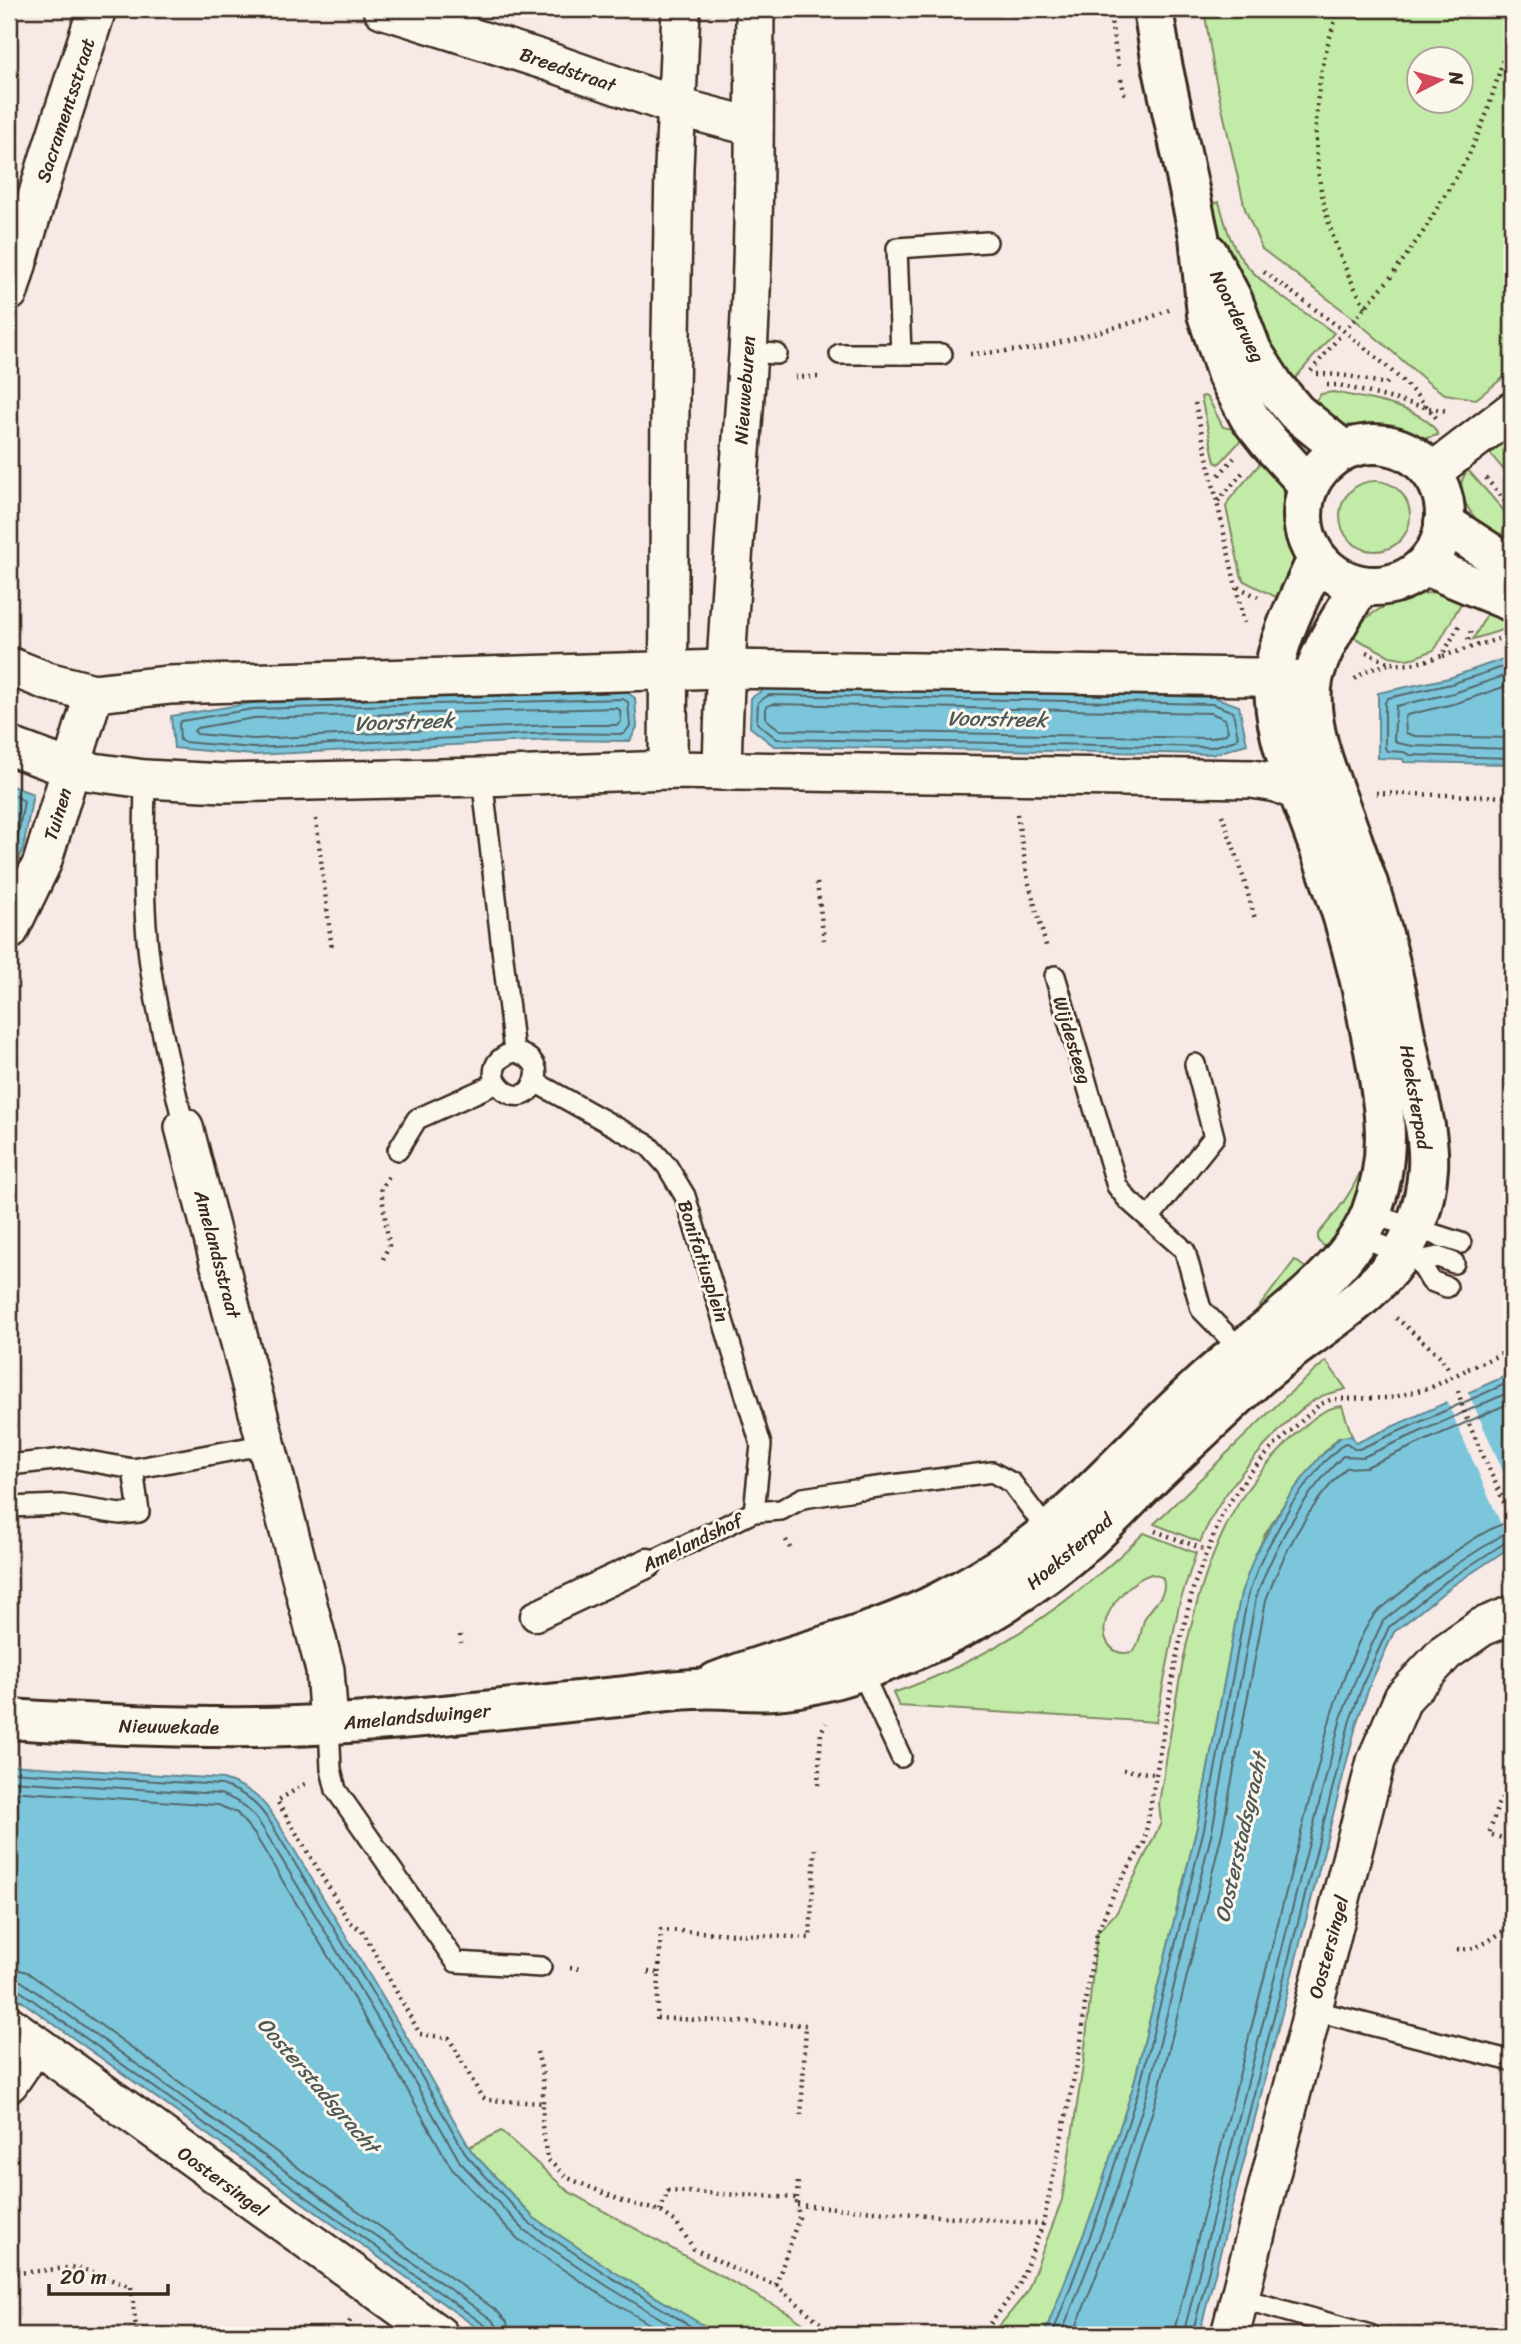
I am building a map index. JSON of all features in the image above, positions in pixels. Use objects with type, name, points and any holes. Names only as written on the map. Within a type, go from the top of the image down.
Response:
[{"type":"main road","name":"Noorderweg","points":[[1153,9],[1162,64],[1199,236],[1207,314],[1227,375],[1250,418],[1309,486]]},
{"type":"main road","name":"Noorderweg","points":[[1199,236],[1233,301],[1252,352],[1275,387],[1296,412],[1343,450]]},
{"type":"main road","points":[[1367,444],[1391,446],[1413,456],[1431,473],[1440,489],[1444,523],[1439,543],[1425,566],[1395,583],[1374,587],[1348,583],[1317,559],[1305,536],[1302,510],[1309,486],[1323,464],[1343,450],[1367,444]]},
{"type":"main road","points":[[1444,523],[1512,567]]},
{"type":"main road","name":"Hoeksterpad","points":[[914,1632],[985,1615],[1064,1560],[1085,1542],[1205,1426],[1253,1361],[1365,1225],[1385,1151],[1383,1096],[1342,911],[1298,792],[1278,723],[1275,678],[1278,654],[1317,559]]},
{"type":"main road","points":[[1425,566],[1507,620]]},
{"type":"main road","name":"Hoeksterpad","points":[[914,1632],[977,1581],[1027,1548],[1208,1378],[1253,1361],[1361,1298],[1412,1248],[1428,1166],[1422,1116],[1374,901],[1314,725],[1312,682],[1332,635],[1360,586]]},
{"type":"main road","name":"Amelandsdwinger","points":[[329,1724],[698,1689],[774,1690],[818,1684],[856,1655],[914,1632]]},
{"type":"main road","name":"Nieuwekade","points":[[9,1719],[135,1726],[258,1727],[329,1724]]},
{"type":"street","name":"Sacramentsstraat","points":[[9,292],[97,9]]},
{"type":"street","name":"Breedstraat","points":[[382,9],[550,62],[678,107],[754,127]]},
{"type":"street","points":[[668,770],[670,380],[674,167],[681,9]]},
{"type":"street","name":"Nieuweburen","points":[[722,772],[724,669],[763,353],[755,177],[755,9]]},
{"type":"street","points":[[1431,473],[1512,411]]},
{"type":"street","points":[[9,666],[47,681],[94,693],[169,685],[724,669],[1275,678],[1312,682]]},
{"type":"street","name":"Tuinen","points":[[9,931],[42,863],[94,693]]},
{"type":"street","points":[[1252,779],[1286,753],[1314,725]]},
{"type":"street","points":[[9,746],[71,769],[145,779],[224,783],[668,770],[1252,779],[1277,783],[1298,792]]},
{"type":"street","name":"Amelandsstraat","points":[[184,1127],[325,1670],[329,1724]]},
{"type":"street","name":"Amelandshof","points":[[535,1616],[648,1563]]},
{"type":"street","name":"Oostersingel","points":[[1230,2335],[1376,1761],[1403,1698],[1446,1652],[1482,1628],[1512,1615]]},
{"type":"street","points":[[9,2084],[22,2035]]},
{"type":"street","name":"Oostersingel","points":[[22,2035],[439,2335]]},
{"type":"lane","points":[[901,354],[897,248],[987,242]]},
{"type":"lane","points":[[840,354],[942,354]]},
{"type":"lane","points":[[482,777],[514,1052]]},
{"type":"lane","name":"Amelandsstraat","points":[[145,779],[143,883],[147,939],[153,983],[184,1127]]},
{"type":"lane","name":"Wijdesteeg","points":[[1055,976],[1117,1186],[1182,1248],[1201,1309],[1253,1361]]},
{"type":"lane","points":[[514,1052],[525,1054],[533,1061],[537,1071],[530,1090],[511,1095],[496,1083],[494,1073],[497,1063],[504,1055],[514,1052]]},
{"type":"lane","points":[[1149,1218],[1214,1137],[1195,1064]]},
{"type":"lane","name":"Bonifatiusplein","points":[[535,1082],[648,1146],[667,1166],[685,1196],[761,1445],[754,1512]]},
{"type":"lane","points":[[398,1150],[417,1119],[496,1083]]},
{"type":"lane","points":[[1365,1225],[1412,1248],[1454,1263]]},
{"type":"lane","points":[[1365,1225],[1412,1248],[1461,1243]]},
{"type":"lane","points":[[1412,1248],[1431,1281],[1447,1287]]},
{"type":"lane","points":[[9,1465],[72,1458],[133,1469],[267,1444]]},
{"type":"lane","points":[[9,1507],[62,1505],[120,1514],[139,1512],[133,1469]]},
{"type":"lane","name":"Amelandshof","points":[[648,1563],[754,1512],[780,1510],[803,1498],[992,1472],[1012,1483],[1047,1530]]},
{"type":"lane","points":[[856,1655],[901,1757]]},
{"type":"lane","name":"Amelandsdwinger","points":[[329,1724],[331,1769],[336,1790],[456,1962],[541,1967]]},
{"type":"lane","points":[[1312,2010],[1512,2062]]},
{"type":"lane","points":[[1240,2298],[1370,2335]]},
{"type":"path","points":[[1339,9],[1322,64],[1317,96],[1317,173],[1326,221],[1366,308]]},
{"type":"path","points":[[1349,326],[1366,308],[1423,232],[1468,157],[1487,113],[1512,30]]},
{"type":"path","points":[[1256,264],[1344,331],[1429,408]]},
{"type":"path","points":[[942,354],[1035,349],[1174,309]]},
{"type":"path","points":[[1306,376],[1339,337]]},
{"type":"path","points":[[1313,370],[1318,374],[1341,374],[1386,384],[1389,380]]},
{"type":"path","points":[[1217,502],[1237,586]]},
{"type":"path","points":[[1442,656],[1507,620]]},
{"type":"path","points":[[1352,682],[1366,671],[1388,664]]},
{"type":"path","points":[[1375,793],[1512,797]]},
{"type":"path","name":"Wijdesteeg","points":[[1016,808],[1028,880],[1055,976]]},
{"type":"path","points":[[1222,816],[1239,862],[1255,919]]},
{"type":"path","points":[[317,827],[332,950]]},
{"type":"path","points":[[817,883],[824,940]]},
{"type":"path","points":[[383,1259],[389,1245],[381,1189],[390,1175],[398,1150]]},
{"type":"path","points":[[1417,1337],[1440,1356],[1448,1368]]},
{"type":"path","points":[[982,2335],[1019,2285],[1043,2224],[1080,2050],[1097,1933],[1117,1886],[1144,1843],[1177,1654],[1194,1585],[1223,1512],[1249,1474],[1299,1421],[1319,1405],[1332,1399],[1391,1398],[1432,1387],[1512,1349]]},
{"type":"path","points":[[1459,1392],[1465,1415],[1512,1520]]},
{"type":"path","points":[[1146,1528],[1206,1550]]},
{"type":"path","points":[[460,1635],[461,1643]]},
{"type":"path","points":[[818,1786],[821,1732],[828,1719]]},
{"type":"path","points":[[1123,1770],[1156,1774]]},
{"type":"path","points":[[1512,1779],[1498,1805],[1489,1835],[1512,1841]]},
{"type":"path","points":[[277,1801],[350,1923],[362,1930],[420,2034],[449,2038],[481,2096],[487,2100],[543,2103]]},
{"type":"path","points":[[802,2115],[806,2025],[657,2018],[661,1930],[810,1938],[815,1849]]},
{"type":"path","points":[[1457,1949],[1472,1950],[1482,1946],[1512,1926]]},
{"type":"path","points":[[648,1972],[659,1973]]},
{"type":"path","points":[[537,2052],[543,2075],[542,2126],[547,2159],[554,2166],[568,2178],[623,2201],[660,2211],[676,2222],[694,2249],[776,2285],[834,2335]]},
{"type":"path","points":[[776,2285],[799,2217],[798,2180]]},
{"type":"path","points":[[660,2211],[668,2191],[797,2198]]},
{"type":"path","points":[[797,2205],[1043,2224]]},
{"type":"path","points":[[9,2274],[77,2267],[131,2287],[137,2335]]},
{"type":"green space","points":[[1204,9],[1512,9],[1512,379],[1508,374],[1476,399],[1445,394],[1352,317],[1262,249],[1245,209],[1215,77]]},
{"type":"green space","points":[[1219,202],[1232,241],[1244,262],[1275,291],[1334,333],[1291,383],[1287,383],[1221,240],[1213,204]]},
{"type":"green space","points":[[1333,392],[1407,410],[1431,425],[1438,435],[1427,438],[1384,427],[1345,425],[1332,421],[1310,407],[1321,394]]},
{"type":"green space","points":[[1201,397],[1208,398],[1223,427],[1245,431],[1246,435],[1219,464],[1215,462]]},
{"type":"green space","points":[[1512,432],[1512,480],[1488,451]]},
{"type":"green space","points":[[1263,460],[1283,483],[1285,521],[1294,574],[1284,601],[1244,581],[1226,507]]},
{"type":"green space","points":[[1468,470],[1506,513],[1507,524],[1499,540],[1494,540],[1481,526],[1463,498],[1461,488]]},
{"type":"green space","points":[[1382,481],[1395,487],[1404,496],[1408,502],[1408,530],[1400,541],[1389,549],[1368,551],[1350,541],[1342,530],[1340,509],[1350,491],[1361,483]]},
{"type":"green space","points":[[1440,591],[1464,598],[1434,650],[1407,659],[1390,656],[1351,636],[1378,610],[1415,596]]},
{"type":"green space","points":[[1492,605],[1512,614],[1512,627],[1473,639]]},
{"type":"green space","points":[[1364,1162],[1369,1163],[1356,1209],[1329,1250],[1318,1241],[1318,1234],[1344,1201]]},
{"type":"green space","points":[[1295,1260],[1311,1272],[1256,1314],[1256,1311]]},
{"type":"green space","points":[[1326,1361],[1346,1389],[1314,1400],[1283,1427],[1234,1483],[1215,1511],[1200,1542],[1154,1524],[1283,1399]]},
{"type":"green space","points":[[1342,1406],[1352,1436],[1338,1438],[1287,1499],[1264,1536],[1241,1593],[1197,1827],[1133,2087],[1094,2208],[1044,2335],[992,2335],[1027,2292],[1062,2200],[1083,2066],[1097,1933],[1117,1912],[1161,1823],[1159,1803],[1179,1684],[1197,1603],[1210,1564],[1225,1527],[1260,1472],[1313,1418],[1334,1407]]},
{"type":"green space","points":[[1144,1533],[1196,1553],[1179,1605],[1156,1722],[899,1706],[893,1693],[928,1680],[996,1647],[1058,1606]],"holes":[[[1151,1574],[1162,1577],[1164,1589],[1145,1618],[1134,1651],[1127,1653],[1114,1650],[1105,1634],[1106,1620],[1113,1606],[1130,1586],[1144,1577]]]},
{"type":"green space","points":[[501,2131],[569,2192],[790,2314],[819,2335],[719,2335],[616,2273],[534,2218],[472,2152],[469,2147]]},
{"type":"water","points":[[1512,656],[1512,764],[1404,762],[1403,759],[1378,758],[1378,693],[1449,678]]},
{"type":"water","name":"Voorstreek","points":[[766,688],[1214,697],[1239,706],[1247,744],[1214,754],[774,746],[750,727],[751,698]]},
{"type":"water","name":"Voorstreek","points":[[627,692],[635,698],[637,727],[630,741],[551,740],[253,755],[174,748],[171,716],[252,703]]},
{"type":"water","points":[[9,785],[33,794],[23,849],[9,882]]},
{"type":"water","name":"Oosterstadsgracht","points":[[1512,1373],[1512,1546],[1452,1586],[1394,1632],[1371,1682],[1357,1722],[1199,2335],[1044,2335],[1094,2208],[1133,2087],[1197,1827],[1241,1593],[1255,1555],[1287,1499],[1318,1459],[1341,1437],[1352,1436],[1356,1443]]},
{"type":"water","name":"Oosterstadsgracht","points":[[9,1765],[223,1779],[254,1795],[277,1821],[472,2152],[534,2218],[616,2273],[719,2335],[487,2335],[9,1992]]},
{"type":"pier","points":[[1467,1390],[1512,1491],[1512,1549],[1446,1400]]}]
